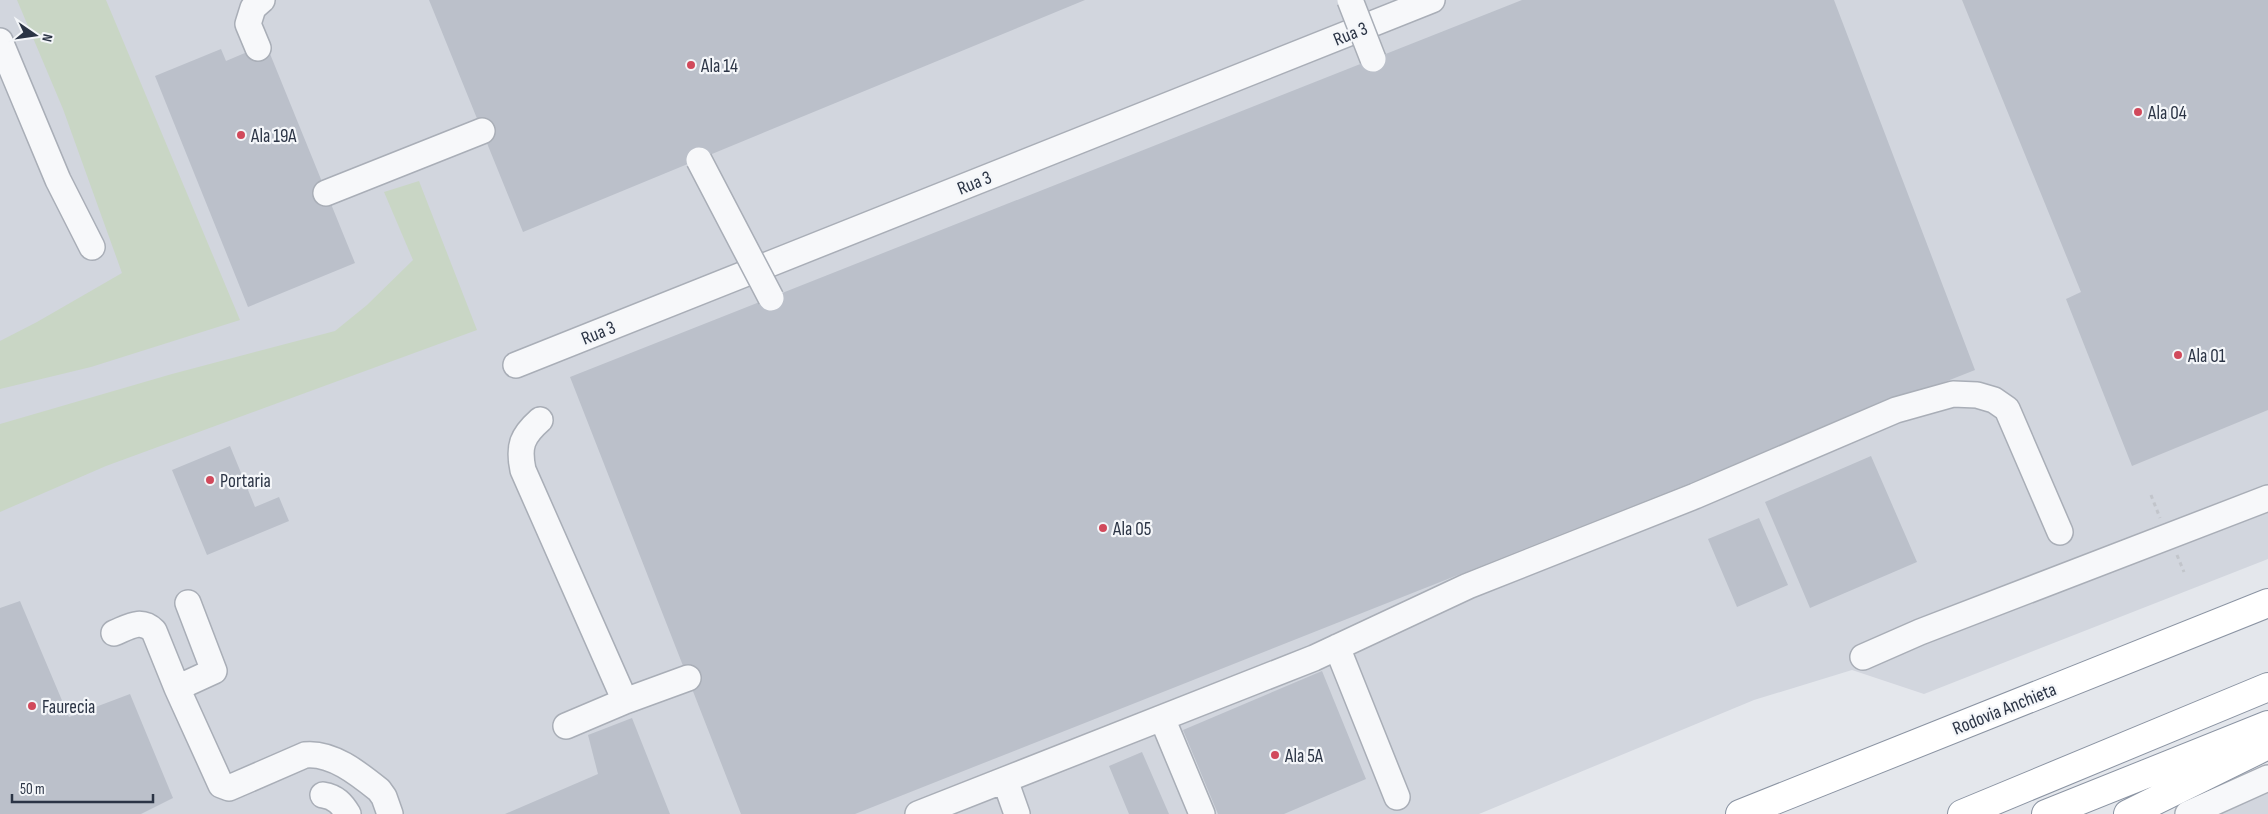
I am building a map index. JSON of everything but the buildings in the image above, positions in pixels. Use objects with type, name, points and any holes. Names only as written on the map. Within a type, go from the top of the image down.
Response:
[{"type":"highway","name":"Rodovia Anchieta","points":[[1740,814],[2268,603]]},
{"type":"highway","points":[[1962,814],[2268,687]]},
{"type":"highway","points":[[2046,814],[2268,725]]},
{"type":"highway","points":[[2128,814],[2268,745]]},
{"type":"lane","points":[[258,48],[248,24],[253,8],[262,0]]},
{"type":"lane","points":[[1350,0],[1373,59]]},
{"type":"lane","name":"Rua 3","points":[[516,365],[1432,0]]},
{"type":"lane","points":[[0,41],[58,180],[92,247]]},
{"type":"lane","points":[[326,193],[482,131]]},
{"type":"lane","points":[[699,160],[771,298]]},
{"type":"lane","points":[[918,814],[1337,647],[1468,586],[1695,496],[1896,410],[1953,394],[1977,395],[1994,400],[2008,409],[2060,532]]},
{"type":"lane","points":[[540,420],[527,431],[521,446],[523,470],[625,701]]},
{"type":"lane","points":[[1863,657],[1920,632],[2268,498]]},
{"type":"lane","points":[[177,688],[214,671],[188,603]]},
{"type":"lane","points":[[114,633],[142,623],[154,631],[177,688],[221,785],[229,788],[305,755],[316,754],[327,756],[379,790],[384,797],[390,814]]},
{"type":"lane","points":[[1337,647],[1396,797]]},
{"type":"lane","points":[[566,726],[625,701],[688,678]]},
{"type":"lane","points":[[1162,718],[1202,814]]},
{"type":"lane","points":[[2188,814],[2268,778]]},
{"type":"lane","points":[[1005,780],[1017,814]]},
{"type":"lane","points":[[323,795],[331,796],[340,803],[348,814]]},
{"type":"shaded area","points":[[0,0],[2268,0],[2268,559],[1924,694],[1852,670],[1754,700],[1479,814],[0,814]]},
{"type":"shaded area","points":[[2268,792],[2268,814],[2216,814]]},
{"type":"green space","points":[[17,0],[106,0],[240,320],[91,367],[0,389],[0,341],[122,273],[63,109]]},
{"type":"green space","points":[[419,181],[477,330],[106,466],[0,512],[0,424],[172,374],[335,331],[367,305],[413,260],[384,192]]},
{"type":"place","name":"Ala 14","points":[[691,65]]},
{"type":"place","name":"Ala 04","points":[[2138,112]]},
{"type":"place","name":"Ala 19A","points":[[241,135]]},
{"type":"place","name":"Ala 01","points":[[2178,355]]},
{"type":"place","name":"Portaria","points":[[210,480]]},
{"type":"place","name":"Ala 05","points":[[1103,528]]},
{"type":"place","name":"Faurecia","points":[[32,706]]},
{"type":"place","name":"Ala 5A","points":[[1275,755]]}]
